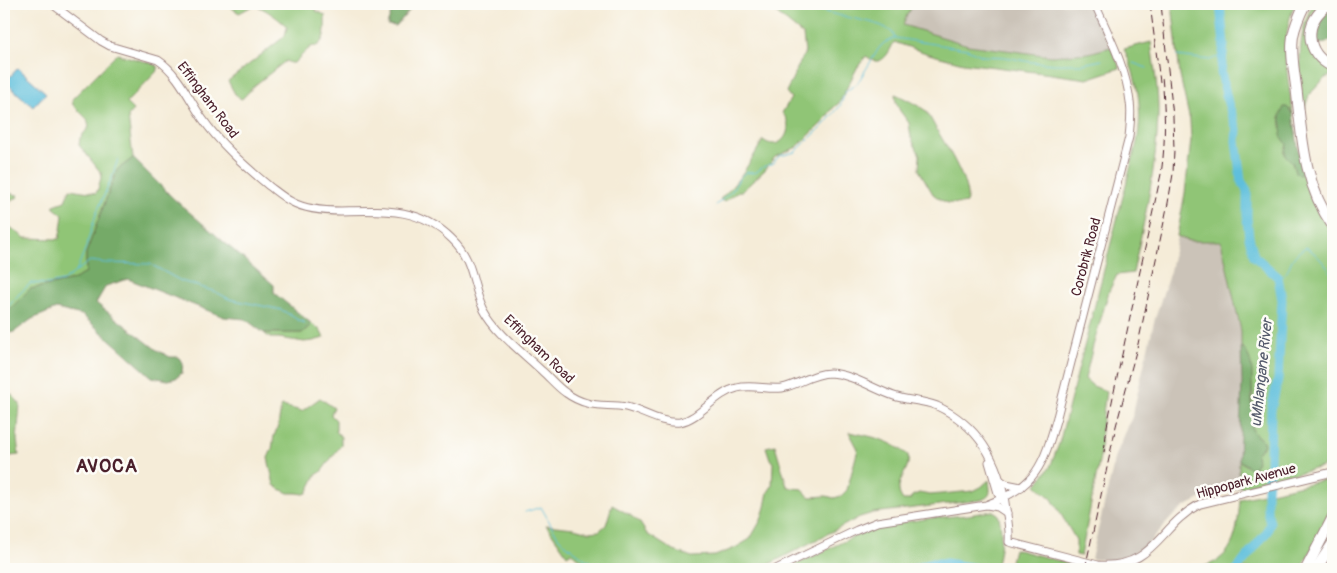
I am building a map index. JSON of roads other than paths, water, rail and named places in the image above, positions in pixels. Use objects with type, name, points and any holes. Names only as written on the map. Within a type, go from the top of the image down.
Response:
[{"type":"highway","points":[[1305,4],[1296,23],[1292,46],[1303,146],[1310,180],[1321,207],[1333,226]]},
{"type":"highway","points":[[1329,4],[1322,9],[1312,22],[1310,36],[1318,56],[1333,67]]},
{"type":"highway","points":[[1306,569],[1333,517]]},
{"type":"highway","points":[[1316,569],[1333,543]]},
{"type":"street","name":"Effingham Road","points":[[52,4],[100,41],[110,46],[148,56],[165,64],[220,141],[256,175],[285,198],[316,210],[396,211],[411,214],[424,218],[451,237],[466,257],[474,276],[480,302],[494,324],[509,341],[563,391],[574,398],[591,404],[624,407],[665,420],[678,422],[688,419],[722,394],[736,388],[782,388],[821,374],[834,374],[901,398],[925,402],[945,410],[973,432],[982,443],[993,462],[1000,480],[1003,498]]},
{"type":"street","name":"Corobrik Road","points":[[776,569],[877,522],[986,505],[1003,498],[1021,487],[1033,476],[1046,452],[1076,345],[1129,137],[1130,103],[1124,72],[1095,4]]},
{"type":"street","name":"Effingham Road","points":[[987,452],[994,481],[1003,498]]},
{"type":"street","name":"Hippopark Avenue","points":[[1006,510],[1010,534],[1009,542],[1098,565],[1112,565],[1137,558],[1149,551],[1190,510],[1209,502],[1333,472]]},
{"type":"street","points":[[1000,480],[1006,484],[1021,487]]},
{"type":"street","points":[[1003,498],[1006,510]]},
{"type":"street","points":[[986,505],[1006,510]]},
{"type":"water","points":[[18,68],[46,93],[33,107],[5,82]]},
{"type":"waterway","points":[[791,4],[870,22],[892,32],[895,38]]},
{"type":"waterway","name":"uMhlangane River","points":[[1220,4],[1224,44],[1221,72],[1228,103],[1237,129],[1236,141],[1241,181],[1247,190],[1249,237],[1254,256],[1278,277],[1282,300],[1278,379],[1271,410],[1270,463],[1267,490],[1267,510],[1270,523],[1267,532],[1237,569]]},
{"type":"waterway","points":[[716,205],[732,191],[740,177],[746,172],[755,173],[763,167],[774,163],[780,156],[795,152],[823,126],[840,106],[846,91],[857,84],[879,48],[884,43],[895,38],[967,49],[983,56],[1005,57],[1031,62],[1082,64],[1102,60]]},
{"type":"waterway","points":[[1177,56],[1210,60],[1220,56],[1223,47]]},
{"type":"waterway","points":[[1133,63],[1147,68]]},
{"type":"waterway","points":[[76,272],[118,159]]},
{"type":"waterway","points":[[1273,273],[1279,278],[1285,274],[1299,251],[1306,247],[1321,260],[1333,276]]},
{"type":"waterway","points":[[4,310],[31,283],[48,284],[63,281],[90,261],[150,264],[181,281],[216,292],[229,299],[282,310],[305,323]]},
{"type":"waterway","points":[[525,512],[541,507],[558,537],[585,559],[601,567],[625,565],[631,569]]},
{"type":"waterway","name":"uMhlangane River","points":[[914,569],[932,563],[946,563],[980,569]]},
{"type":"waterway","name":"uMhlangane River","points":[[1007,569],[1016,569]]},
{"type":"railway","points":[[1150,4],[1160,82]]},
{"type":"railway","points":[[1085,569],[1116,426],[1138,344],[1173,174],[1173,116],[1161,4]]},
{"type":"railway","points":[[1104,452],[1107,426],[1161,174],[1164,149],[1162,76]]},
{"type":"district","name":"AVOCA","points":[[107,466]]}]
